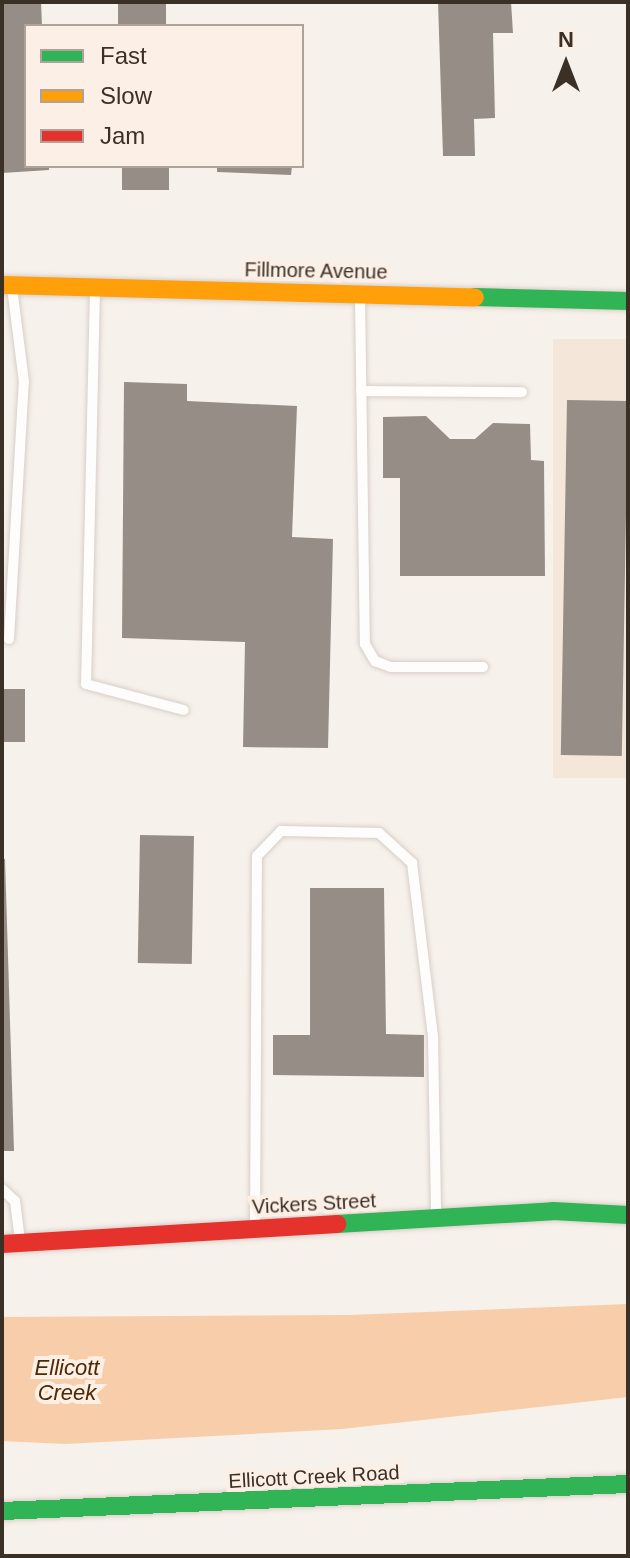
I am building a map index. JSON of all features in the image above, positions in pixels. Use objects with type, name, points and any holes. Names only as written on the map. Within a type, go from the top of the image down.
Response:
[{"type":"street","name":"Fillmore Avenue","points":[[7,285],[628,301]]},
{"type":"street","name":"Vickers Street","points":[[11,1244],[553,1211],[628,1215]]},
{"type":"street","name":"Ellicott Creek Road","points":[[2,1511],[628,1484]]},
{"type":"lane","points":[[7,285],[24,382],[9,639]]},
{"type":"lane","points":[[95,287],[86,684],[184,710]]},
{"type":"lane","points":[[360,294],[365,644],[375,661],[391,667],[483,667]]},
{"type":"lane","points":[[361,391],[522,392]]},
{"type":"lane","points":[[255,1229],[257,856],[281,831],[379,833],[412,863],[433,1037],[436,1218]]},
{"type":"lane","points":[[2,1189],[15,1201],[11,1244]]},
{"type":"shaded area","points":[[553,339],[628,339],[628,778],[553,778]]},
{"type":"water","name":"Ellicott Creek","points":[[628,1304],[628,1397],[342,1429],[65,1444],[2,1441],[2,1317],[349,1315]]},
{"type":"building","points":[[2,2],[41,2],[42,24],[24,24],[24,168],[49,170],[2,173]]},
{"type":"building","points":[[438,2],[511,2],[513,33],[493,33],[495,118],[474,119],[475,156],[443,156]]},
{"type":"building","points":[[118,4],[166,4],[166,24],[118,24]]},
{"type":"building","points":[[122,168],[169,168],[169,190],[122,190]]},
{"type":"building","points":[[217,168],[292,168],[291,175],[217,172]]},
{"type":"building","points":[[124,382],[187,384],[187,401],[297,406],[292,537],[333,539],[328,748],[243,747],[245,642],[122,638]]},
{"type":"building","points":[[567,400],[628,401],[622,756],[561,755]]},
{"type":"building","points":[[426,416],[450,439],[475,439],[493,423],[530,424],[531,460],[544,461],[545,576],[400,576],[400,478],[383,478],[383,417]]},
{"type":"building","points":[[2,689],[25,689],[25,742],[2,742]]},
{"type":"building","points":[[140,835],[194,836],[192,964],[138,963]]},
{"type":"building","points":[[2,859],[5,859],[14,1151],[2,1151]]},
{"type":"building","points":[[310,888],[384,888],[386,1034],[424,1035],[424,1077],[273,1075],[273,1035],[310,1035]]},
{"type":"traffic: fast","points":[[475,297],[628,301]]},
{"type":"traffic: fast","points":[[337,1224],[553,1211],[628,1215]]},
{"type":"traffic: fast","points":[[2,1511],[628,1484]]},
{"type":"traffic: slow","points":[[2,285],[475,297]]},
{"type":"traffic: jam","points":[[2,1244],[337,1224]]}]
